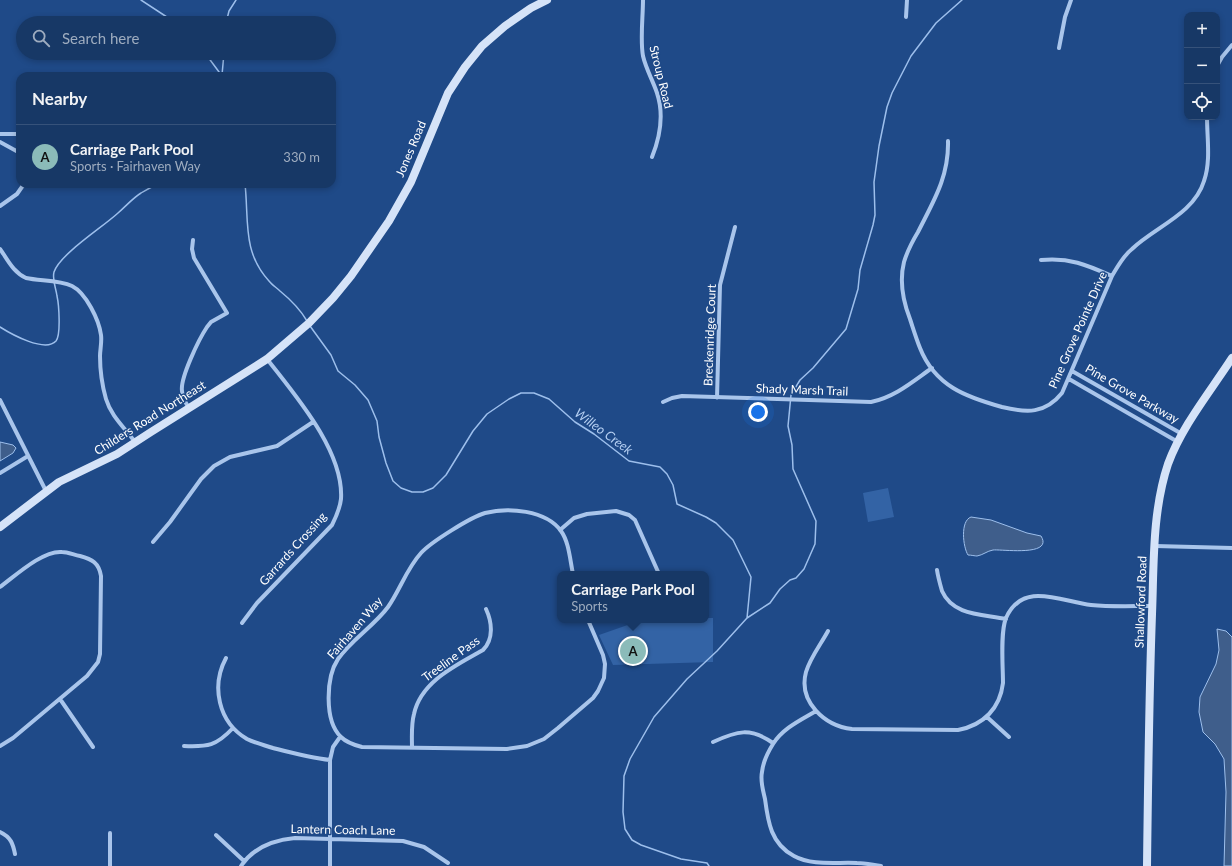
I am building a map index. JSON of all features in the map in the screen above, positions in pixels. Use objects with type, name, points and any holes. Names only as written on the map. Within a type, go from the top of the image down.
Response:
[{"type":"street","name":"Jones Road","points":[[309,322],[323,309],[352,276],[389,221],[411,182],[448,93],[465,67],[482,46],[505,26],[531,8],[547,0]]},
{"type":"street","name":"Stroup Road","points":[[643,0],[643,56],[657,94],[661,114],[659,133],[652,157]]},
{"type":"street","points":[[906,17],[908,0]]},
{"type":"street","points":[[1059,48],[1065,17],[1071,0]]},
{"type":"street","points":[[1220,61],[1232,45]]},
{"type":"street","name":"Pine Grove Pointe Drive","points":[[948,141],[948,161],[943,181],[908,251],[904,264],[902,291],[905,305],[920,348],[932,368],[947,384],[966,395],[979,400],[1023,412],[1038,410],[1052,404],[1062,393],[1069,380],[1112,276],[1120,262],[1131,249],[1176,216],[1190,204],[1199,193],[1204,182],[1207,169],[1207,120]]},
{"type":"street","points":[[0,134],[16,134]]},
{"type":"street","points":[[0,142],[16,151]]},
{"type":"street","points":[[0,206],[17,194],[21,188]]},
{"type":"street","name":"Breckenridge Court","points":[[718,398],[720,285],[735,226]]},
{"type":"street","points":[[189,408],[183,399],[182,390],[184,377],[207,327],[211,322],[227,313],[194,258],[192,248],[193,240]]},
{"type":"street","points":[[0,249],[15,271],[26,278],[70,285],[79,291],[98,322],[101,337],[101,372],[106,398],[115,416],[135,443]]},
{"type":"street","points":[[1041,260],[1071,260],[1112,276]]},
{"type":"street","name":"Childers Road Northeast","points":[[0,527],[46,491],[65,479],[108,459],[135,443],[267,359],[309,322]]},
{"type":"street","name":"Shallowford Road","points":[[1147,866],[1149,693],[1155,546],[1157,516],[1162,486],[1168,464],[1181,438],[1232,358]]},
{"type":"street","name":"Garrards Crossing","points":[[242,623],[257,603],[332,525],[337,516],[341,500],[339,477],[326,442],[267,359]]},
{"type":"street","name":"Shady Marsh Trail","points":[[663,402],[682,396],[871,402],[894,394],[932,368]]},
{"type":"street","name":"Pine Grove Parkway","points":[[1072,371],[1181,438]]},
{"type":"street","name":"Pine Grove Parkway","points":[[1069,380],[1181,438]]},
{"type":"street","points":[[0,400],[46,491]]},
{"type":"street","points":[[153,542],[170,522],[201,479],[214,466],[230,457],[277,446],[313,422]]},
{"type":"street","points":[[0,473],[28,456]]},
{"type":"street","points":[[560,530],[580,515],[616,511],[629,515],[635,520],[658,571]]},
{"type":"street","name":"Fairhaven Way","points":[[340,736],[331,722],[330,712],[330,683],[335,664],[344,652],[380,617],[394,599],[415,561],[425,549],[436,541],[475,517],[485,513],[532,512],[548,519],[560,530],[567,543],[572,571]]},
{"type":"street","points":[[1155,546],[1232,548]]},
{"type":"street","points":[[0,587],[40,558],[54,552],[62,552],[89,559],[97,564],[100,569],[100,654],[98,662],[87,676],[13,738],[0,746]]},
{"type":"street","points":[[937,570],[943,593],[955,606],[967,612],[1006,619]]},
{"type":"street","points":[[828,631],[809,664],[805,677],[806,695],[816,711],[823,718],[842,728],[852,729],[958,730],[974,726],[987,717],[997,704],[1002,690],[1004,631],[1006,619],[1011,610],[1027,597],[1038,595],[1048,596],[1071,602],[1092,605],[1153,606]]},
{"type":"street","name":"Treeline Pass","points":[[412,748],[414,714],[422,694],[435,680],[488,646],[491,619],[486,609]]},
{"type":"street","points":[[330,866],[330,760],[333,746],[340,736],[350,743],[362,747],[412,748],[507,749],[527,746],[544,739],[593,698],[600,688],[604,678],[605,664],[603,655],[589,623]]},
{"type":"street","points":[[226,658],[219,675],[218,694],[220,706],[234,728],[248,739],[257,743],[308,758],[330,760]]},
{"type":"street","points":[[60,699],[93,747]]},
{"type":"street","points":[[816,711],[787,728],[773,743],[763,766],[761,780],[769,826],[774,838],[781,847],[794,856],[808,862],[858,863],[881,866]]},
{"type":"street","points":[[987,717],[1009,737]]},
{"type":"street","points":[[184,746],[207,746],[214,744],[224,738],[234,728]]},
{"type":"street","points":[[713,742],[730,734],[745,732],[759,735],[773,743]]},
{"type":"street","points":[[0,832],[9,838],[15,854]]},
{"type":"street","points":[[110,833],[110,866]]},
{"type":"street","points":[[216,835],[244,861]]},
{"type":"street","name":"Lantern Coach Lane","points":[[241,866],[244,861],[259,849],[276,841],[294,838],[393,840],[412,843],[424,848],[448,863]]},
{"type":"shaded area","points":[[0,442],[13,445],[16,448],[13,453],[0,461]]},
{"type":"shaded area","points":[[888,488],[894,517],[868,522],[863,493]]},
{"type":"shaded area","points":[[971,517],[991,520],[1027,533],[1041,536],[1043,543],[1040,547],[1034,549],[1015,551],[993,550],[977,556],[968,555],[964,541],[964,529],[965,524]]},
{"type":"shaded area","points":[[709,618],[713,618],[713,662],[613,665],[599,635],[633,623],[709,623]]},
{"type":"shaded area","points":[[1217,629],[1226,631],[1232,637],[1232,866],[1224,866],[1226,792],[1224,759],[1215,744],[1203,732],[1199,712],[1200,697],[1216,664],[1219,650]]},
{"type":"waterway","name":"Willeo Creek","points":[[141,0],[165,16]]},
{"type":"waterway","points":[[228,16],[236,0]]},
{"type":"waterway","points":[[747,618],[770,603],[780,589],[790,580],[796,578],[804,569],[815,544],[816,521],[793,469],[792,445],[788,426],[791,395],[800,380],[813,368],[846,329],[858,289],[860,270],[875,215],[874,182],[879,146],[887,107],[892,93],[911,56],[936,23],[962,0]]},
{"type":"waterway","name":"Willeo Creek","points":[[210,60],[219,72]]},
{"type":"waterway","points":[[222,72],[223,60]]},
{"type":"waterway","points":[[0,327],[20,338],[36,344],[51,344],[56,341],[59,333],[59,313],[54,272],[58,265],[73,249],[111,219],[135,197],[150,188]]},
{"type":"waterway","name":"Willeo Creek","points":[[245,188],[248,235],[254,259],[260,270],[270,282],[295,305],[307,321]]},
{"type":"waterway","name":"Willeo Creek","points":[[310,326],[331,355],[338,371],[355,385],[368,400],[377,421],[379,437],[386,463],[393,481],[401,488],[412,492],[423,492],[433,488],[446,475],[473,431],[487,414],[509,399],[521,393],[534,393],[549,399],[575,422],[594,434],[629,461],[660,467],[667,474],[673,485],[677,504],[716,523],[733,540],[751,577],[747,618],[717,651],[687,679],[654,717],[630,759],[624,776],[623,812],[625,829],[632,840],[641,845],[681,859],[707,863],[709,866]]},
{"type":"place","name":"Carriage Park Pool","points":[[633,651]]}]
